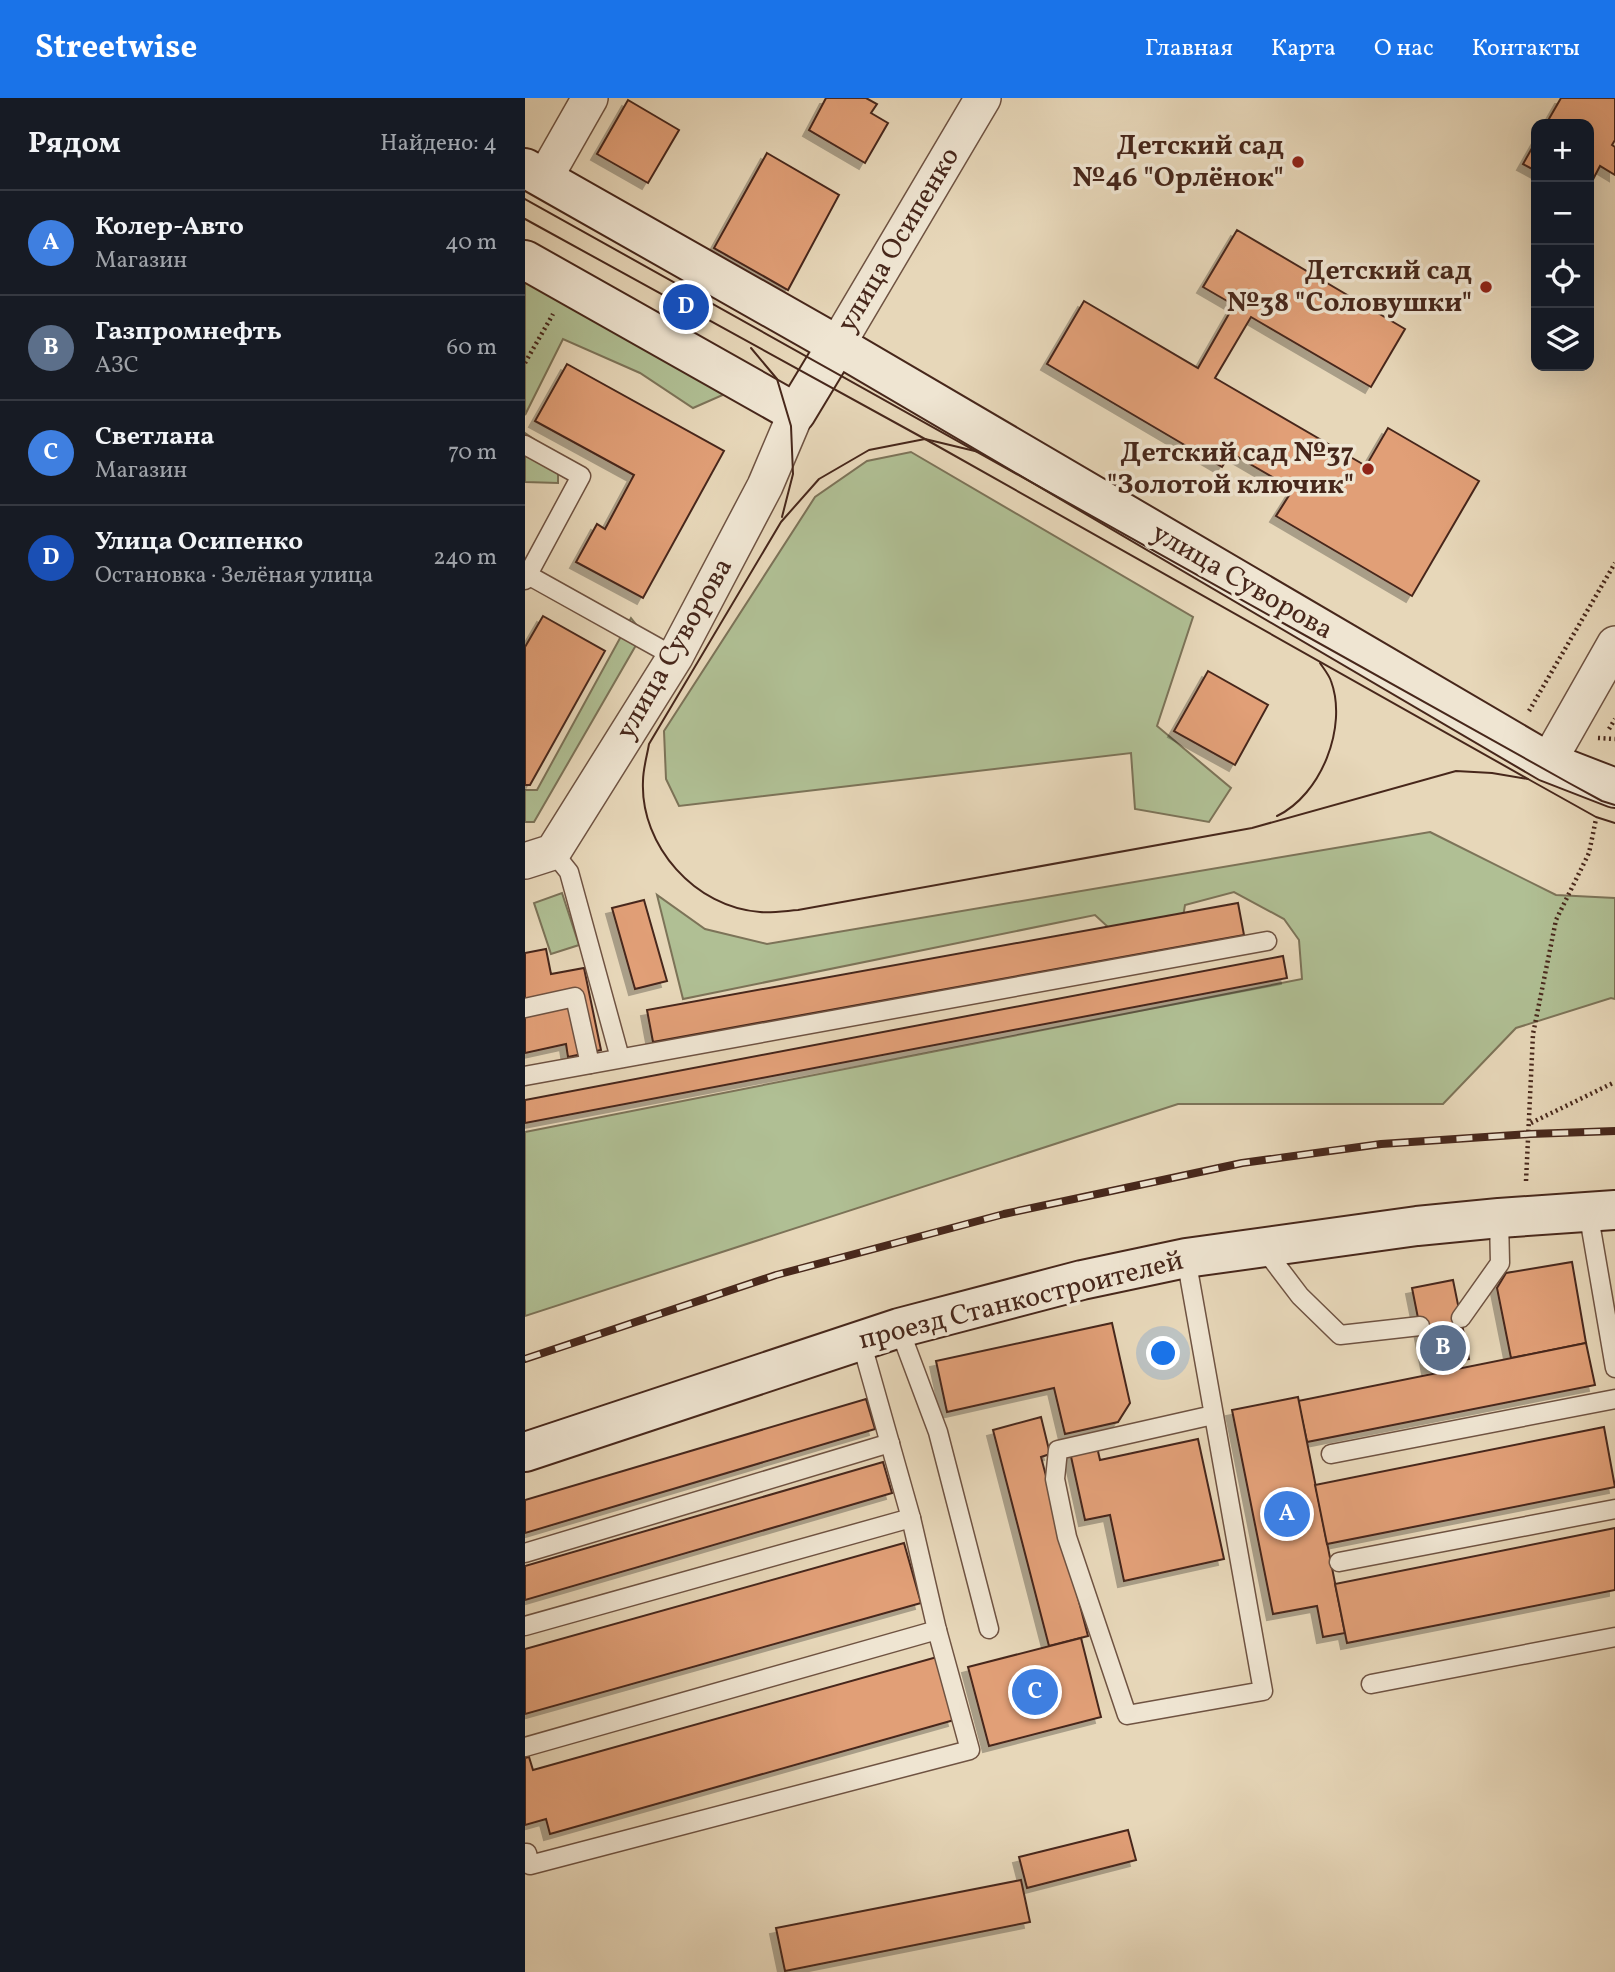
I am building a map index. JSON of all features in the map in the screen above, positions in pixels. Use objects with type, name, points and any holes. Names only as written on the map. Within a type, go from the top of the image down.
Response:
[{"type":"street","points":[[535,173],[590,98]]},
{"type":"street","name":"улица Осипенко","points":[[837,345],[983,98]]},
{"type":"street","name":"улица Суворова","points":[[535,173],[837,345],[1548,762],[1609,786]]},
{"type":"street","points":[[525,260],[796,413],[837,345]]},
{"type":"street","name":"улица Суворова","points":[[539,856],[675,657],[765,486],[796,413]]},
{"type":"street","points":[[1548,762],[1615,645]]},
{"type":"street","name":"проезд Станкостроителей","points":[[525,1452],[899,1328],[1082,1280],[1186,1258],[1262,1246],[1417,1226],[1602,1211]]},
{"type":"lane","points":[[525,445],[581,476],[526,577],[675,657]]},
{"type":"lane","points":[[539,856],[569,872],[620,1058]]},
{"type":"lane","points":[[525,1076],[1267,941]]},
{"type":"lane","points":[[525,1008],[575,998],[590,1064]]},
{"type":"lane","points":[[1602,1211],[1615,1368]]},
{"type":"lane","points":[[1461,1318],[1500,1263],[1512,1217]]},
{"type":"lane","points":[[1262,1246],[1300,1296],[1340,1335],[1420,1326]]},
{"type":"lane","points":[[1186,1258],[1263,1691],[1126,1715],[1067,1537],[1055,1479],[1058,1450],[1213,1415]]},
{"type":"lane","points":[[899,1328],[938,1433],[989,1629]]},
{"type":"lane","points":[[525,1853],[530,1865],[970,1750],[937,1630],[911,1518],[861,1341]]},
{"type":"lane","points":[[1331,1454],[1615,1399]]},
{"type":"lane","points":[[525,1553],[890,1443]]},
{"type":"lane","points":[[1339,1562],[1615,1509]]},
{"type":"lane","points":[[525,1626],[911,1518]]},
{"type":"lane","points":[[525,1747],[937,1630]]},
{"type":"lane","points":[[1371,1684],[1615,1637]]},
{"type":"path","points":[[525,363],[557,308]]},
{"type":"path","points":[[1528,712],[1615,563]]},
{"type":"path","points":[[1512,1217],[1530,1123],[1533,1034],[1556,920],[1589,853],[1596,817],[1609,786],[1604,738]]},
{"type":"path","points":[[1530,1123],[1615,1082]]},
{"type":"green space","points":[[525,268],[741,387],[693,408],[640,373],[563,339],[525,415]]},
{"type":"green space","points":[[525,433],[558,456],[558,483],[525,482]]},
{"type":"green space","points":[[911,452],[1193,617],[1157,726],[1231,788],[1209,822],[1135,809],[1131,753],[679,806],[666,779],[664,731],[815,497],[867,461]]},
{"type":"green space","points":[[631,618],[643,633],[534,822],[525,822],[525,790],[537,790]]},
{"type":"green space","points":[[1430,832],[1556,895],[1615,898],[1615,999],[1516,1028],[1443,1104],[1178,1104],[525,1316],[525,1132],[1302,979],[1299,940],[1284,919],[1234,892],[1185,905],[1181,929],[1121,939],[1095,915],[683,999],[657,895],[705,929],[767,944]]},
{"type":"green space","points":[[562,893],[579,945],[551,954],[534,903]]},
{"type":"building","points":[[826,98],[866,98],[877,104],[871,113],[888,123],[865,163],[809,130]]},
{"type":"building","points":[[1561,98],[1615,98],[1615,140],[1612,145],[1615,147],[1615,175],[1600,166],[1594,177],[1594,119],[1549,119]]},
{"type":"building","points":[[628,100],[679,130],[648,183],[597,154]]},
{"type":"building","points":[[1531,150],[1531,168],[1523,164]]},
{"type":"building","points":[[767,153],[839,195],[788,290],[714,248]]},
{"type":"building","points":[[1237,230],[1405,329],[1371,387],[1251,317],[1215,378],[1366,466],[1388,428],[1479,481],[1412,596],[1276,516],[1293,489],[1231,453],[1222,467],[1047,364],[1084,301],[1198,368],[1234,305],[1203,287]]},
{"type":"building","points":[[567,364],[724,451],[643,598],[576,562],[597,524],[605,529],[634,475],[535,421]]},
{"type":"building","points":[[543,616],[605,651],[530,785],[525,785],[525,647]]},
{"type":"building","points":[[1208,671],[1268,705],[1235,765],[1174,731]]},
{"type":"building","points":[[644,900],[667,981],[635,989],[612,908]]},
{"type":"building","points":[[1238,903],[1244,935],[653,1042],[647,1010]]},
{"type":"building","points":[[546,949],[551,974],[584,968],[601,1050],[568,1057],[566,1044],[525,1053],[525,953]]},
{"type":"building","points":[[1283,956],[1287,978],[525,1123],[525,1100]]},
{"type":"building","points":[[1572,1262],[1586,1343],[1511,1358],[1497,1288],[1506,1273]]},
{"type":"building","points":[[1453,1280],[1469,1359],[1428,1368],[1412,1288]]},
{"type":"building","points":[[1112,1323],[1130,1403],[1118,1422],[1065,1434],[1054,1388],[947,1412],[936,1361]]},
{"type":"building","points":[[1586,1343],[1595,1385],[1307,1442],[1298,1401]]},
{"type":"building","points":[[1298,1397],[1345,1633],[1323,1637],[1317,1606],[1273,1614],[1232,1410]]},
{"type":"building","points":[[866,1399],[875,1429],[525,1533],[525,1500]]},
{"type":"building","points":[[1041,1417],[1050,1454],[1041,1457],[1088,1636],[1049,1646],[993,1430]]},
{"type":"building","points":[[1604,1427],[1615,1487],[1327,1544],[1315,1485]]},
{"type":"building","points":[[1198,1439],[1224,1559],[1124,1581],[1110,1515],[1085,1520],[1070,1452],[1097,1447],[1100,1460]]},
{"type":"building","points":[[883,1462],[892,1493],[525,1600],[525,1566]]},
{"type":"building","points":[[1615,1528],[1615,1590],[1347,1643],[1335,1584]]},
{"type":"building","points":[[904,1543],[921,1603],[525,1714],[525,1649]]},
{"type":"building","points":[[1081,1638],[1101,1717],[989,1746],[968,1667]]},
{"type":"building","points":[[937,1657],[954,1720],[550,1834],[546,1819],[525,1825],[525,1758],[529,1757],[533,1770]]},
{"type":"building","points":[[1128,1830],[1136,1860],[1027,1888],[1019,1857]]},
{"type":"building","points":[[1021,1880],[1030,1922],[785,1971],[776,1928]]},
{"type":"tram line","points":[[525,199],[1569,783],[1615,805]]},
{"type":"tram line","points":[[525,219],[925,439],[1596,817],[1615,823]]},
{"type":"tram line","points":[[751,348],[777,379],[791,426],[793,474],[782,517]]},
{"type":"tram line","points":[[979,452],[925,439],[869,450],[819,479],[781,522],[649,744],[643,781],[651,828],[676,869],[694,886],[714,899],[736,908],[760,912],[798,910],[1252,828],[1456,771],[1528,779]]},
{"type":"tram line","points":[[1277,816],[1293,806],[1306,793],[1327,758],[1333,738],[1335,699],[1330,679],[1320,663]]},
{"type":"railway","points":[[525,1359],[776,1275],[1004,1214],[1242,1163],[1381,1144],[1615,1131]]},
{"type":"place","name":"Детский сад №46 \"Орлёнок\"","points":[[1298,162]]},
{"type":"place","name":"Детский сад №38 \"Соловушки\"","points":[[1486,287]]},
{"type":"place","name":"Улица Осипенко","points":[[686,307]]},
{"type":"place","name":"Детский сад №37 \"Золотой ключик\"","points":[[1368,469]]},
{"type":"place","name":"Газпромнефть","points":[[1443,1348]]},
{"type":"place","name":"Колер-Авто","points":[[1287,1514]]},
{"type":"place","name":"Светлана","points":[[1035,1692]]}]
